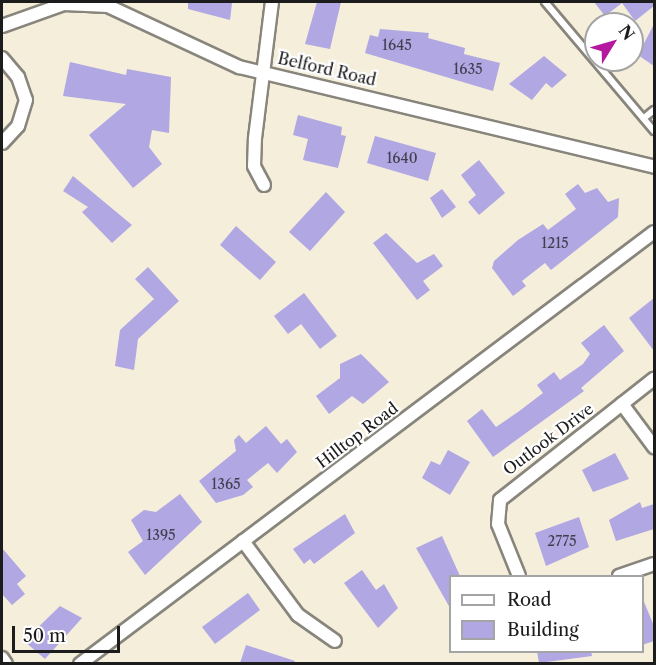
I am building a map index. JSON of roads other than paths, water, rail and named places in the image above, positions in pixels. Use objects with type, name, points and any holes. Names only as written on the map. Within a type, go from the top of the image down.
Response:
[{"type":"street","name":"Belford Road","points":[[2,27],[73,2],[108,6],[203,54],[263,72],[654,167]]},
{"type":"street","points":[[264,185],[254,155],[272,2]]},
{"type":"street","points":[[2,58],[18,77],[26,100],[18,126],[2,143]]},
{"type":"street","name":"Hilltop Road","points":[[80,663],[654,232]]},
{"type":"street","name":"Outlook Drive","points":[[519,575],[498,524],[500,500],[654,379]]},
{"type":"street","points":[[622,404],[654,447]]},
{"type":"street","points":[[243,542],[298,615],[335,641]]},
{"type":"street","points":[[622,575],[654,564]]},
{"type":"street","points":[[2,658],[6,663]]},
{"type":"lane","points":[[545,2],[654,131]]},
{"type":"lane","points":[[644,118],[654,110]]}]
